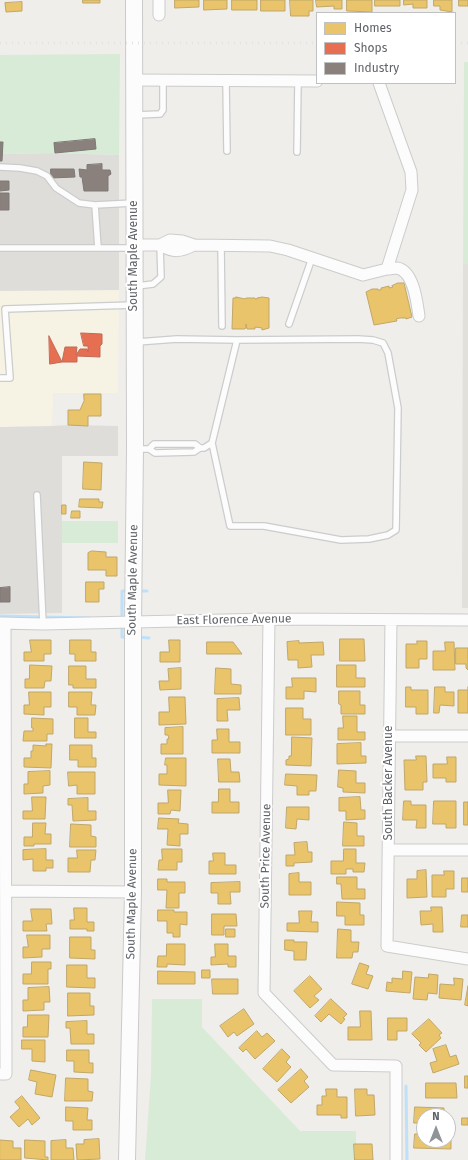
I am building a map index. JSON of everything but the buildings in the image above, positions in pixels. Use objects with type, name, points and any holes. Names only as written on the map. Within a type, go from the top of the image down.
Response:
[{"type":"main road","name":"South Maple Avenue","points":[[127,1160],[133,892],[133,622],[142,449],[134,342],[134,0]]},
{"type":"street","points":[[159,0],[159,15]]},
{"type":"street","points":[[134,80],[316,81]]},
{"type":"street","points":[[379,84],[411,172],[412,190],[387,269]]},
{"type":"street","points":[[134,247],[160,245],[170,250],[184,250],[194,245],[270,246],[288,250],[362,275],[398,268],[404,272],[410,280],[415,292],[419,316]]},
{"type":"street","name":"East Florence Avenue","points":[[3,623],[43,624],[269,619],[468,620]]},
{"type":"street","name":"South Price Avenue","points":[[269,619],[264,992],[333,1065],[396,1066],[396,1160]]},
{"type":"street","name":"South Backer Avenue","points":[[391,620],[387,946],[468,958]]},
{"type":"street","points":[[3,623],[7,891],[3,1074]]},
{"type":"street","points":[[389,736],[468,736]]},
{"type":"street","points":[[389,850],[468,850]]},
{"type":"street","points":[[7,891],[133,892]]},
{"type":"lane","points":[[134,115],[160,114],[163,110],[163,80]]},
{"type":"lane","points":[[226,81],[227,151]]},
{"type":"lane","points":[[297,152],[298,81]]},
{"type":"lane","points":[[0,167],[37,171],[47,176],[56,188],[79,203],[95,205],[134,203]]},
{"type":"lane","points":[[95,205],[98,248]]},
{"type":"lane","points":[[134,286],[153,284],[161,277],[160,245]]},
{"type":"lane","points":[[221,246],[222,326]]},
{"type":"lane","points":[[0,248],[134,247]]},
{"type":"lane","points":[[289,324],[312,258]]},
{"type":"lane","points":[[0,378],[10,378],[5,309],[134,306]]},
{"type":"lane","points":[[134,342],[177,339],[358,339],[373,340],[383,343],[388,353],[398,408],[396,530],[388,535],[369,539],[341,540],[264,526],[230,526],[212,443],[237,340]]},
{"type":"lane","points":[[142,449],[155,453],[194,452],[212,443]]},
{"type":"lane","points":[[142,449],[154,444],[195,444],[200,448]]},
{"type":"lane","points":[[37,495],[43,624]]},
{"type":"shaded area","points":[[55,153],[119,155],[119,290],[0,291],[0,154]]},
{"type":"shaded area","points":[[463,264],[468,264],[468,608],[462,608]]},
{"type":"shaded area","points":[[119,290],[118,393],[53,393],[52,426],[0,427],[0,291]]},
{"type":"shaded area","points":[[68,425],[118,426],[118,456],[62,456],[62,613],[0,614],[0,427]]},
{"type":"green space","points":[[120,54],[119,155],[55,153],[0,154],[0,55]]},
{"type":"green space","points":[[464,62],[468,62],[468,264],[463,264]]},
{"type":"green space","points":[[62,521],[118,521],[118,543],[62,543]]},
{"type":"green space","points":[[152,999],[202,999],[202,1027],[300,1131],[356,1131],[356,1160],[145,1160],[151,1075]]},
{"type":"waterway","points":[[120,618],[122,618],[122,591],[129,591]]},
{"type":"waterway","points":[[139,591],[147,591]]},
{"type":"waterway","points":[[0,616],[90,618]]},
{"type":"waterway","points":[[122,624],[122,637],[127,637]]},
{"type":"waterway","points":[[137,637],[149,638]]},
{"type":"waterway","points":[[406,1086],[407,1160]]},
{"type":"railway","points":[[0,43],[316,43]]},
{"type":"railway","points":[[456,43],[468,43]]}]
